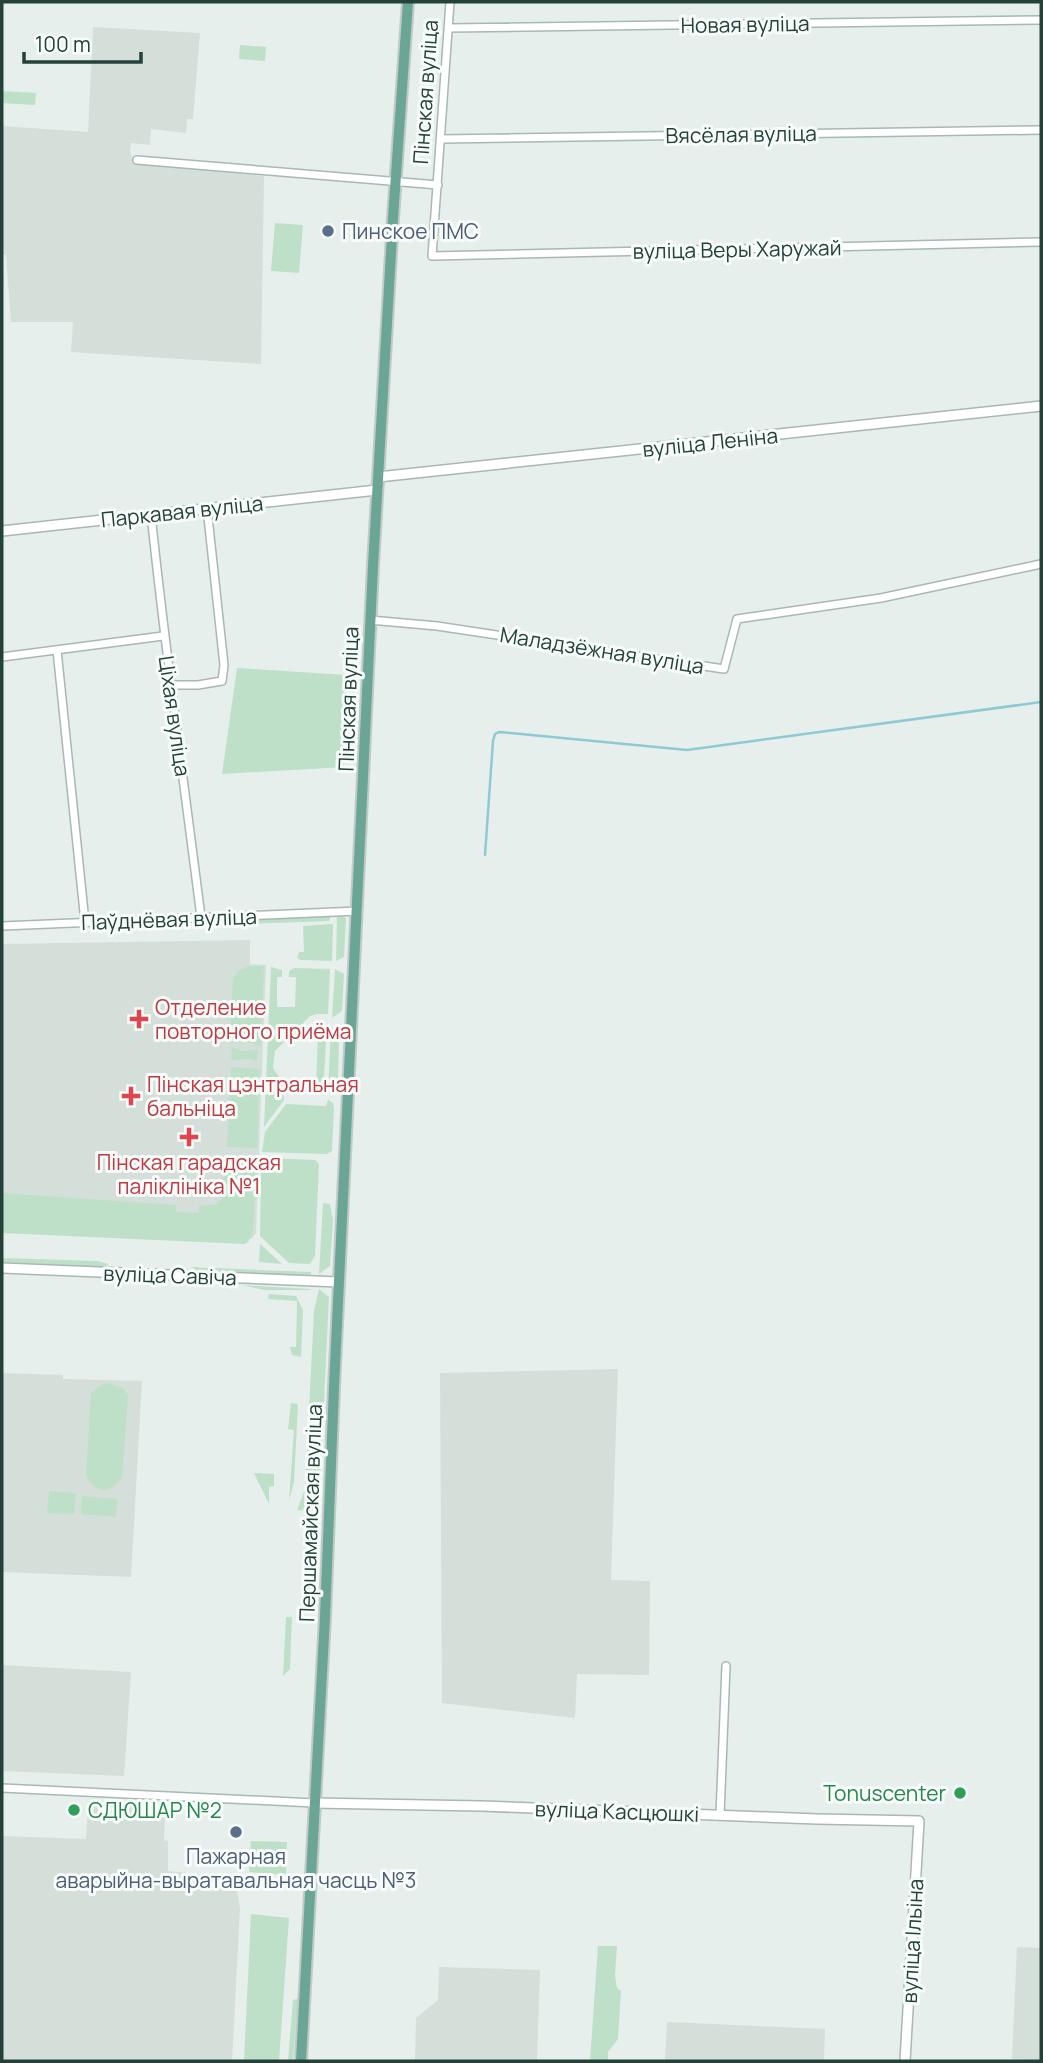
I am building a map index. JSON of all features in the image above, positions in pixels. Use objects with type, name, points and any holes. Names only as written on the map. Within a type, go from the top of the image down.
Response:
[{"type":"main road","name":"Пінская вуліца","points":[[354,966],[377,490],[408,2]]},
{"type":"main road","name":"Першамайская вуліца","points":[[301,2061],[325,1617],[354,966]]},
{"type":"street","name":"Пінская вуліца","points":[[432,256],[450,2]]},
{"type":"street","name":"Новая вуліца","points":[[448,28],[1041,20]]},
{"type":"street","name":"Вясёлая вуліца","points":[[441,139],[1041,130]]},
{"type":"street","points":[[137,160],[395,182]]},
{"type":"street","name":"Пінская вуліца","points":[[395,182],[438,185]]},
{"type":"street","name":"вуліца Веры Харужай","points":[[432,256],[1041,242]]},
{"type":"street","name":"вуліца Леніна","points":[[378,477],[1041,406]]},
{"type":"street","name":"Паркавая вуліца","points":[[2,531],[377,490]]},
{"type":"street","points":[[172,685],[222,681],[224,665],[207,508]]},
{"type":"street","name":"Ціхая вуліца","points":[[151,514],[163,636],[172,685],[201,917]]},
{"type":"street","name":"Маладзёжная вуліца","points":[[370,620],[450,628],[724,669],[737,619],[881,597],[1041,565]]},
{"type":"street","points":[[2,657],[163,636]]},
{"type":"street","points":[[57,650],[85,922]]},
{"type":"street","name":"Паўднёвая вуліца","points":[[2,926],[358,911]]},
{"type":"street","name":"вуліца Савіча","points":[[2,1268],[339,1282]]},
{"type":"street","name":"вуліца Касцюшкі","points":[[720,1815],[726,1666]]},
{"type":"street","points":[[2,1788],[314,1803]]},
{"type":"street","name":"вуліца Касцюшкі","points":[[314,1803],[919,1821]]},
{"type":"street","name":"вуліца Ільіна","points":[[905,2061],[919,1821]]},
{"type":"shaded area","points":[[93,27],[200,33],[193,119],[187,119],[186,133],[151,129],[150,145],[131,143],[130,151],[134,163],[264,176],[261,364],[71,352],[73,322],[11,322],[6,255],[2,254],[2,126],[88,132]]},
{"type":"shaded area","name":"Пінская цэнтральная бальніца","points":[[250,940],[250,964],[266,965],[256,1233],[252,1239],[2,1226],[2,944]]},
{"type":"shaded area","points":[[618,1369],[611,1580],[650,1581],[649,1675],[577,1674],[575,1718],[442,1703],[440,1373]]},
{"type":"shaded area","points":[[2,1373],[63,1375],[63,1379],[142,1381],[131,1577],[2,1572]]},
{"type":"shaded area","points":[[2,1665],[131,1672],[124,1776],[2,1771]]},
{"type":"shaded area","points":[[88,1806],[169,1807],[173,1811],[171,1816],[165,1818],[164,1840],[168,1841],[168,1871],[235,1878],[240,1909],[232,2061],[2,2061],[2,1836],[86,1839]]},
{"type":"shaded area","points":[[1017,1947],[1041,1948],[1041,2061],[1012,2059]]},
{"type":"shaded area","points":[[439,1967],[540,1970],[537,2061],[415,2061],[416,2018],[438,2000]]},
{"type":"shaded area","points":[[667,2022],[825,2029],[824,2061],[665,2061]]},
{"type":"green space","points":[[240,45],[266,47],[265,61],[239,59]]},
{"type":"green space","points":[[2,91],[36,93],[35,105],[2,103]]},
{"type":"green space","points":[[275,223],[303,225],[299,273],[271,271]]},
{"type":"green space","points":[[237,668],[346,675],[344,767],[222,774]]},
{"type":"green space","points":[[332,914],[329,921],[248,924],[251,918]]},
{"type":"green space","points":[[337,914],[346,918],[344,957],[336,961]]},
{"type":"green space","points":[[333,924],[332,961],[297,958],[299,952],[304,952],[303,926]]},
{"type":"green space","points":[[249,966],[264,966],[261,1046],[245,1042],[229,1043],[233,978],[238,971]]},
{"type":"green space","points":[[271,967],[282,970],[282,977],[277,977],[277,1007],[295,1007],[296,977],[289,977],[289,971],[294,968],[330,969],[328,1014],[310,1016],[275,1051],[273,1068],[282,1081],[284,1100],[264,1127]]},
{"type":"green space","points":[[335,969],[344,974],[342,1011],[332,1018]]},
{"type":"green space","points":[[327,1026],[323,1093],[316,1089],[318,1030]]},
{"type":"green space","points":[[331,1026],[339,1034],[338,1088],[328,1093]]},
{"type":"green space","points":[[232,1048],[241,1051],[258,1050],[257,1061],[231,1060]]},
{"type":"green space","points":[[231,1067],[260,1069],[257,1148],[227,1147]]},
{"type":"green space","points":[[328,1100],[333,1103],[334,1109],[332,1151],[327,1154],[262,1152],[265,1132],[286,1104],[326,1106]]},
{"type":"green space","points":[[265,1158],[315,1160],[319,1164],[315,1256],[310,1264],[289,1263],[260,1236],[261,1162]]},
{"type":"green space","points":[[224,1163],[256,1165],[253,1233],[244,1244],[2,1233],[2,1193],[176,1205],[176,1212],[199,1213],[199,1206],[217,1204],[222,1198]]},
{"type":"green space","points":[[323,1203],[330,1204],[333,1220],[330,1266],[319,1274]]},
{"type":"green space","points":[[260,1244],[282,1264],[259,1262]]},
{"type":"green space","points":[[2,1258],[97,1261],[109,1264],[104,1267],[2,1262]]},
{"type":"green space","points":[[191,1267],[311,1272],[311,1276],[199,1272]]},
{"type":"green space","points":[[242,1285],[310,1289],[311,1290],[264,1290]]},
{"type":"green space","points":[[319,1289],[329,1297],[319,1506],[310,1511],[297,1510],[305,1489],[314,1311]]},
{"type":"green space","points":[[269,1294],[296,1296],[303,1310],[301,1357],[292,1355],[290,1347],[296,1347],[297,1301],[268,1299]]},
{"type":"green space","points":[[109,1383],[123,1388],[128,1395],[122,1477],[113,1487],[103,1490],[93,1485],[86,1474],[91,1393],[102,1384]]},
{"type":"green space","points":[[291,1403],[298,1404],[294,1482],[289,1501],[294,1430],[288,1429]]},
{"type":"green space","points":[[254,1473],[274,1474],[274,1486],[269,1487],[269,1504]]},
{"type":"green space","points":[[49,1491],[76,1493],[74,1514],[47,1513]]},
{"type":"green space","points":[[82,1496],[117,1499],[116,1517],[81,1514]]},
{"type":"green space","points":[[309,1518],[317,1524],[314,1589],[309,1589],[311,1528],[305,1527],[306,1519]]},
{"type":"green space","points":[[286,1617],[292,1617],[290,1669],[283,1676]]},
{"type":"green space","points":[[251,1841],[287,1842],[286,1875],[249,1872]]},
{"type":"green space","points":[[251,1914],[289,1918],[279,2061],[244,2061]]},
{"type":"green space","points":[[598,1946],[617,1946],[615,1975],[617,1988],[621,1991],[618,2039],[608,2052],[608,2061],[590,2061]]},
{"type":"green space","points":[[297,1999],[293,2061],[288,2061],[293,2000]]},
{"type":"waterway","points":[[485,855],[493,741],[495,734],[499,732],[687,750],[1041,702]]},
{"type":"place","name":"Пинское ПМС","points":[[328,231]]},
{"type":"place","name":"Отделение повторного приёма","points":[[139,1019]]},
{"type":"place","name":"Пінская цэнтральная бальніца","points":[[131,1096]]},
{"type":"place","name":"Пінская гарадская паліклініка №1","points":[[189,1137]]},
{"type":"place","name":"Tonuscenter","points":[[960,1793]]},
{"type":"place","name":"СДЮШАР №2","points":[[74,1810]]},
{"type":"place","name":"Пажарная аварыйна-выратавальная часць №3","points":[[236,1832]]}]
